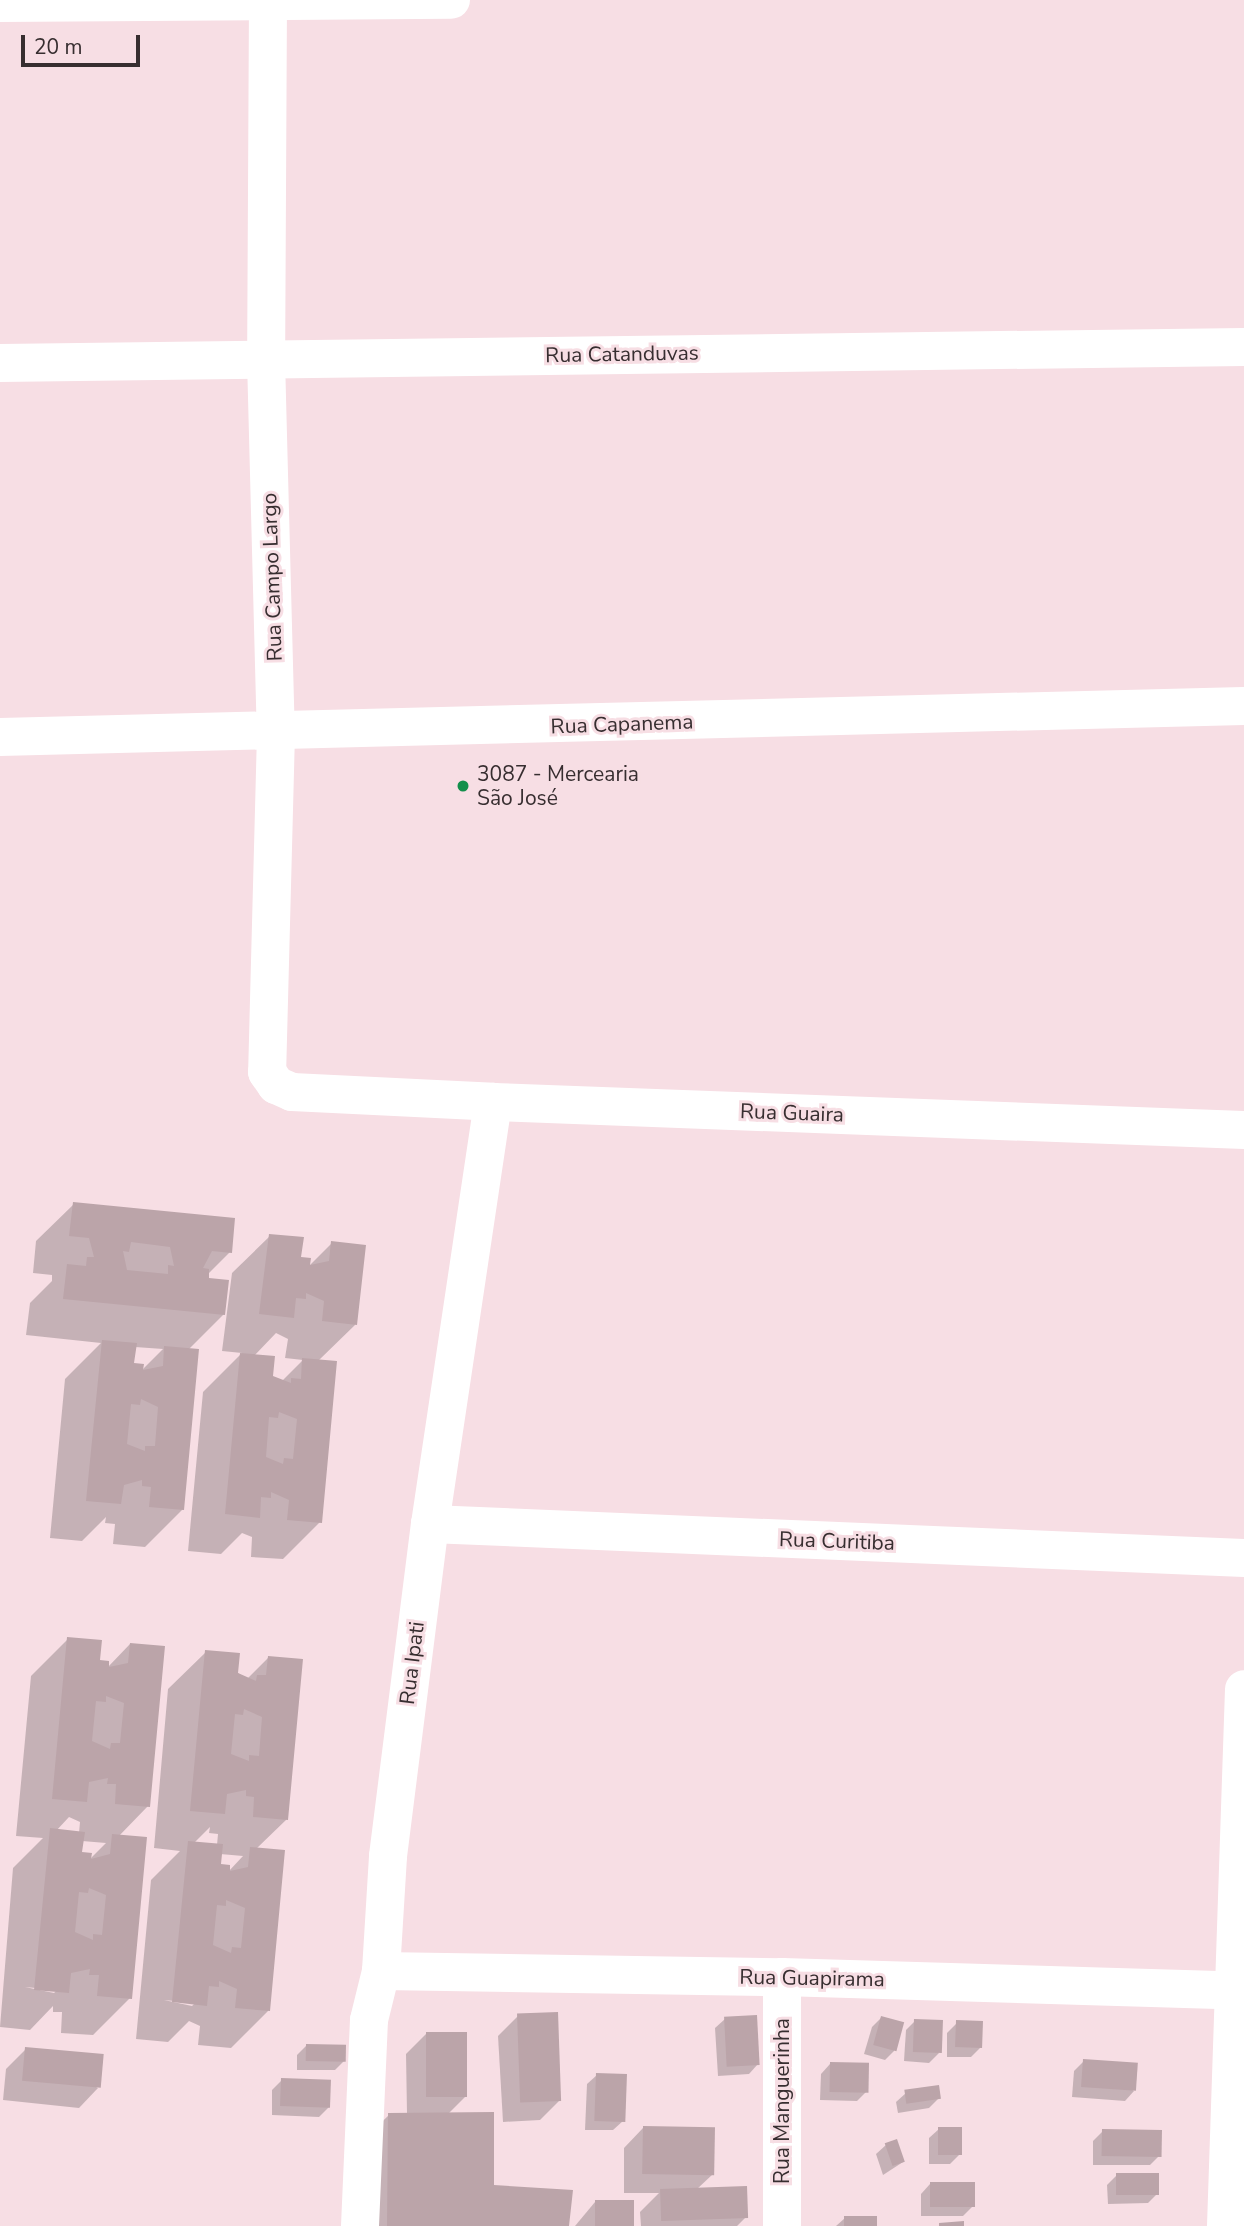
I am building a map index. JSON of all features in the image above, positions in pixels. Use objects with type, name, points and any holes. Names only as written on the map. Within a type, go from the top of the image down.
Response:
[{"type":"street","points":[[0,3],[451,0]]},
{"type":"street","name":"Rua Campo Largo","points":[[268,1],[266,359],[276,733],[267,1072],[276,1085],[292,1092],[341,1095]]},
{"type":"street","name":"Rua Catanduvas","points":[[0,363],[1244,347]]},
{"type":"street","name":"Rua Capanema","points":[[0,737],[276,733],[1244,706]]},
{"type":"street","name":"Rua Guaira","points":[[341,1095],[1244,1130]]},
{"type":"street","name":"Rua Ipati","points":[[360,2226],[369,2020],[380,1971],[388,1856],[430,1524],[494,1102]]},
{"type":"street","name":"Rua Curitiba","points":[[430,1524],[1244,1558]]},
{"type":"street","points":[[1226,2226],[1238,1991],[1244,1689]]},
{"type":"street","name":"Rua Guapirama","points":[[380,1971],[782,1977],[1238,1991]]},
{"type":"street","name":"Rua Manguerinha","points":[[782,1977],[782,2226]]},
{"type":"building","points":[[73,1202],[235,1218],[232,1253],[212,1251],[203,1268],[209,1269],[209,1278],[229,1280],[225,1315],[63,1299],[67,1264],[86,1266],[87,1257],[94,1257],[89,1238],[69,1236]],"holes":[[[131,1242],[170,1247],[174,1266],[168,1265],[168,1274],[127,1270],[123,1251],[129,1252]]]},
{"type":"building","points":[[269,1234],[304,1237],[301,1257],[311,1258],[310,1265],[329,1261],[331,1241],[366,1245],[357,1325],[322,1321],[324,1301],[306,1293],[306,1299],[296,1298],[294,1318],[259,1314]]},
{"type":"building","points":[[102,1340],[137,1343],[134,1363],[144,1364],[143,1370],[163,1366],[164,1346],[199,1349],[184,1510],[149,1507],[151,1487],[142,1486],[142,1480],[124,1485],[121,1504],[86,1501]],"holes":[[[141,1399],[158,1407],[155,1446],[145,1446],[145,1451],[127,1444],[131,1404],[140,1405]]]},
{"type":"building","points":[[240,1353],[275,1356],[273,1376],[291,1383],[291,1378],[301,1379],[302,1358],[337,1361],[322,1523],[287,1520],[289,1500],[271,1492],[271,1498],[261,1497],[260,1518],[225,1514]],"holes":[[[279,1412],[297,1419],[293,1459],[284,1458],[283,1464],[266,1457],[269,1417],[278,1418]]]},
{"type":"building","points":[[67,1637],[102,1640],[100,1660],[109,1661],[109,1667],[128,1663],[130,1643],[165,1646],[150,1807],[115,1804],[116,1784],[107,1784],[108,1778],[89,1782],[87,1802],[52,1799]],"holes":[[[106,1696],[124,1703],[120,1743],[111,1743],[110,1749],[92,1741],[96,1701],[106,1702]]]},
{"type":"building","points":[[205,1650],[240,1653],[238,1673],[256,1681],[257,1675],[266,1675],[268,1656],[303,1659],[288,1820],[253,1817],[254,1797],[246,1796],[246,1790],[227,1794],[225,1814],[190,1811]],"holes":[[[244,1709],[262,1717],[259,1756],[249,1755],[249,1761],[231,1754],[235,1714],[243,1715]]]},
{"type":"building","points":[[50,1828],[85,1832],[82,1852],[92,1853],[91,1859],[110,1854],[112,1834],[147,1837],[132,1999],[97,1996],[99,1975],[89,1975],[90,1969],[71,1973],[69,1993],[34,1990]],"holes":[[[89,1888],[106,1895],[102,1935],[93,1934],[93,1940],[75,1932],[79,1892],[88,1893]]]},
{"type":"building","points":[[188,1841],[223,1844],[221,1864],[230,1865],[230,1871],[248,1867],[250,1847],[285,1850],[270,2011],[235,2008],[237,1989],[219,1981],[219,1987],[209,1986],[207,2006],[172,2002]],"holes":[[[226,1900],[245,1908],[241,1948],[232,1947],[231,1953],[213,1945],[217,1905],[226,1906]]]},
{"type":"building","points":[[558,2012],[561,2101],[520,2102],[517,2013]]},
{"type":"building","points":[[757,2015],[760,2065],[727,2067],[724,2017]]},
{"type":"building","points":[[881,2016],[904,2022],[896,2051],[873,2045]]},
{"type":"building","points":[[914,2019],[943,2020],[942,2053],[913,2052]]},
{"type":"building","points":[[956,2020],[983,2021],[982,2048],[955,2047]]},
{"type":"building","points":[[426,2032],[467,2032],[467,2097],[426,2097]]},
{"type":"building","points":[[306,2044],[346,2045],[346,2062],[306,2061]]},
{"type":"building","points":[[25,2047],[104,2054],[101,2088],[22,2081]]},
{"type":"building","points":[[1083,2059],[1138,2063],[1136,2091],[1081,2087]]},
{"type":"building","points":[[830,2062],[869,2063],[868,2093],[829,2092]]},
{"type":"building","points":[[596,2073],[627,2074],[625,2122],[594,2121]]},
{"type":"building","points":[[281,2078],[331,2080],[330,2108],[280,2106]]},
{"type":"building","points":[[939,2085],[941,2099],[906,2104],[904,2090]]},
{"type":"building","points":[[494,2112],[494,2185],[573,2190],[569,2226],[387,2226],[388,2113]]},
{"type":"building","points":[[643,2126],[715,2127],[714,2175],[642,2174]]},
{"type":"building","points":[[938,2127],[962,2127],[962,2155],[938,2155]]},
{"type":"building","points":[[1102,2129],[1162,2130],[1162,2157],[1102,2156]]},
{"type":"building","points":[[897,2139],[905,2162],[893,2166],[885,2143]]},
{"type":"building","points":[[1116,2173],[1159,2173],[1159,2195],[1116,2195]]},
{"type":"building","points":[[930,2182],[975,2182],[975,2207],[930,2207]]},
{"type":"building","points":[[747,2186],[748,2218],[661,2221],[660,2189]]},
{"type":"building","points":[[595,2200],[634,2200],[634,2226],[595,2226]]},
{"type":"building","points":[[844,2216],[877,2216],[877,2226],[844,2226]]},
{"type":"building","points":[[964,2221],[964,2226],[939,2226],[939,2223]]},
{"type":"place","name":"3087 - Mercearia São José","points":[[463,786]]}]
